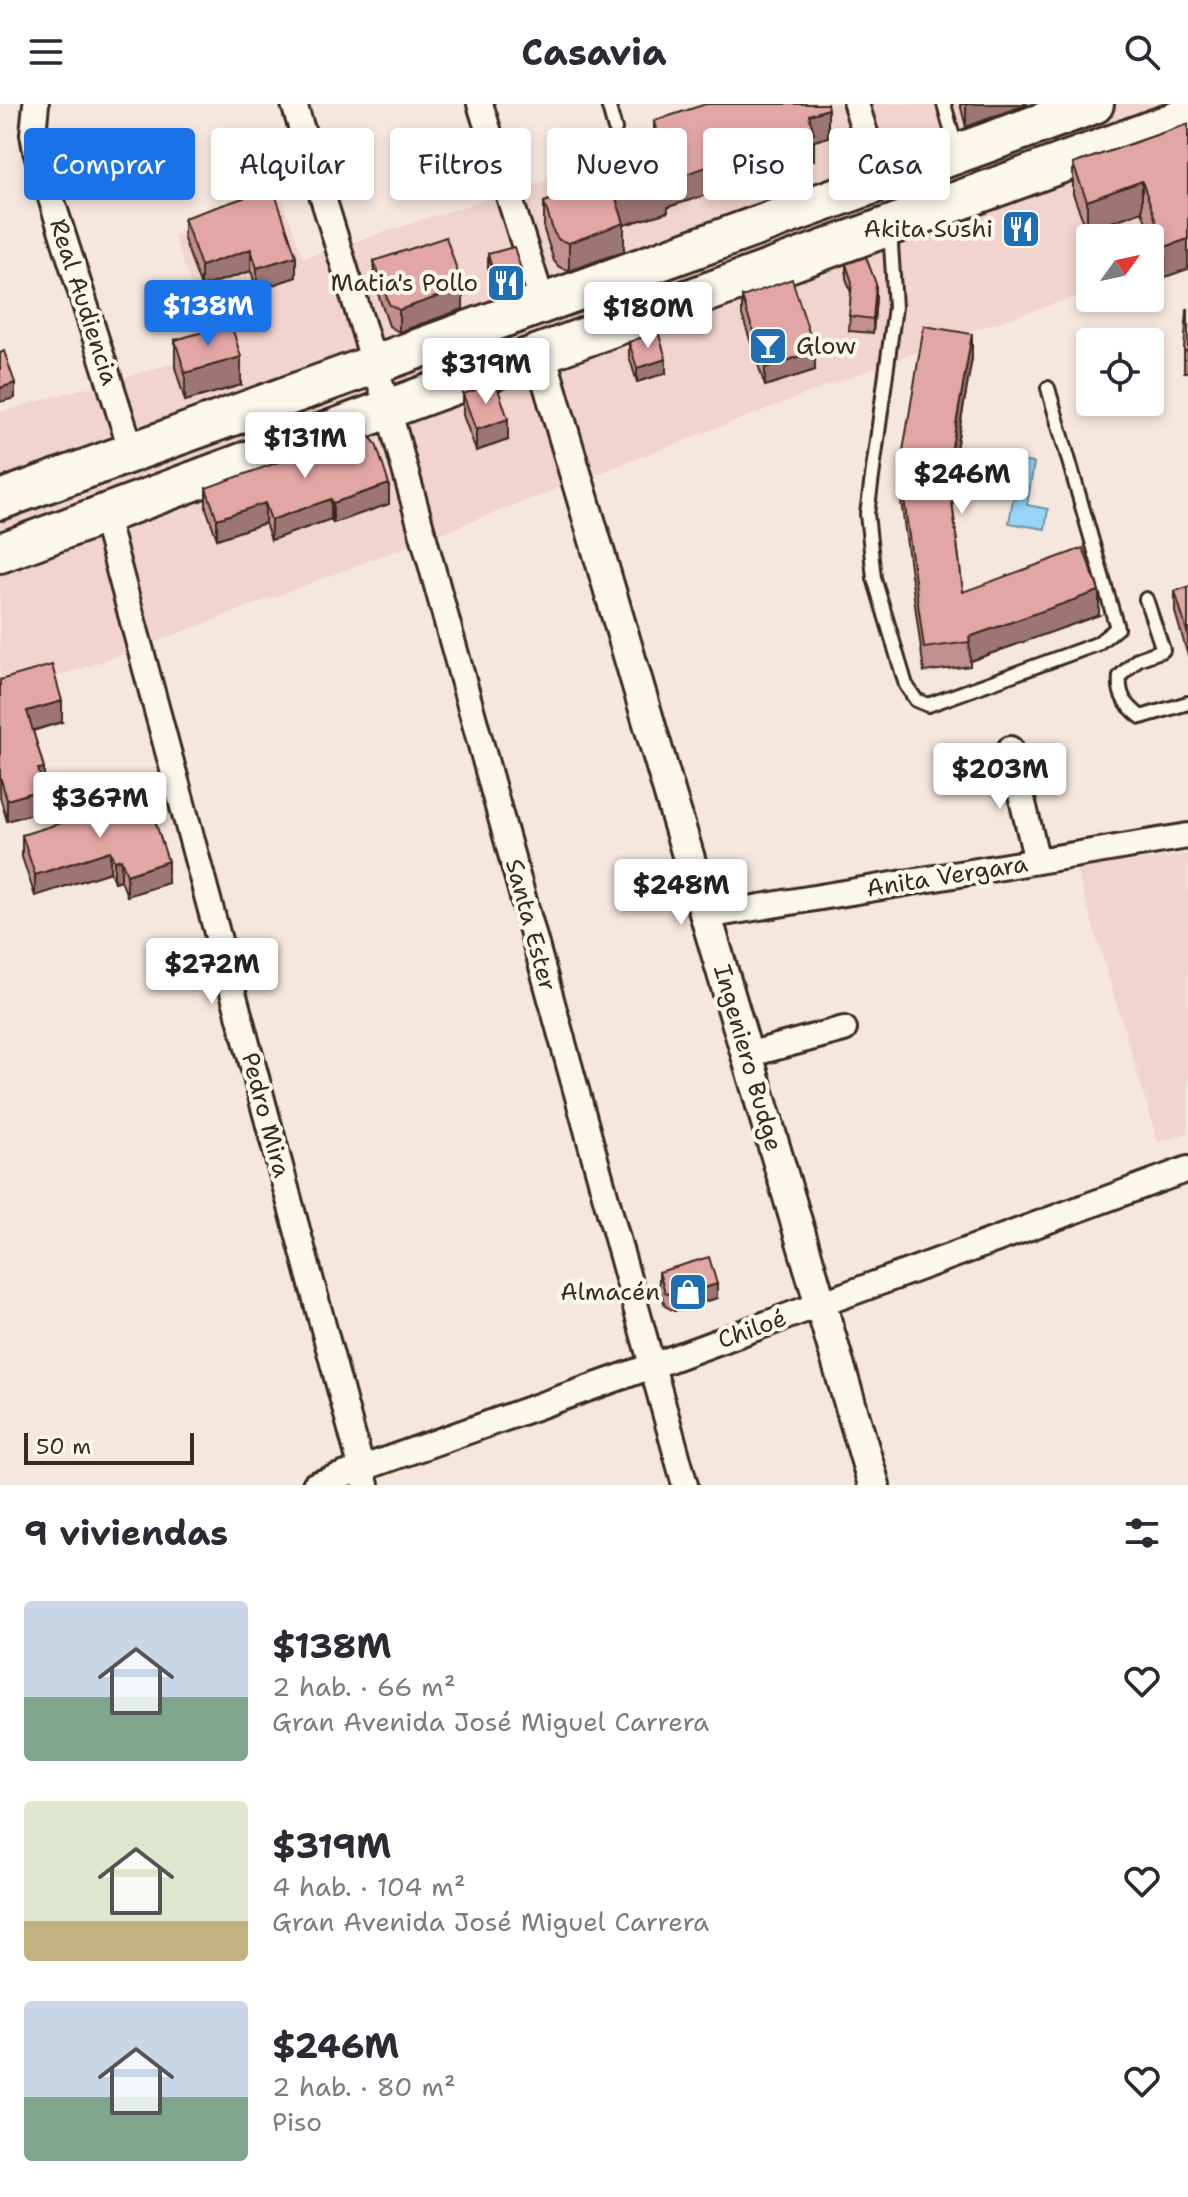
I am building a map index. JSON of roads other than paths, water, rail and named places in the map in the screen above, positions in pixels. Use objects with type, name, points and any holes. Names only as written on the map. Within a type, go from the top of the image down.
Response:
[{"type":"main road","points":[[950,157],[1094,104]]},
{"type":"main road","points":[[0,553],[388,408],[1188,117]]},
{"type":"main road","points":[[0,500],[830,200]]},
{"type":"main road","points":[[876,230],[877,200]]},
{"type":"street","name":"Real Audiencia","points":[[36,104],[33,134],[36,151],[132,452]]},
{"type":"street","name":"Santa Ester","points":[[294,104],[388,408],[685,1485]]},
{"type":"street","points":[[480,104],[543,304]]},
{"type":"street","points":[[856,104],[863,128]]},
{"type":"street","name":"Ingeniero Budge","points":[[540,354],[874,1485]]},
{"type":"street","name":"Pedro Mira","points":[[104,514],[364,1478]]},
{"type":"street","points":[[1010,749],[1037,861]]},
{"type":"street","name":"Anita Vergara","points":[[706,916],[1188,836]]},
{"type":"street","points":[[747,1055],[844,1029]]},
{"type":"street","name":"Chiloé","points":[[315,1485],[364,1478],[652,1366],[1188,1169]]},
{"type":"lane","points":[[608,104],[615,128]]},
{"type":"lane","points":[[944,104],[958,154]]},
{"type":"lane","points":[[876,230],[895,307],[867,514],[874,578],[906,685],[916,700],[928,705],[1097,644],[1117,628],[1048,388]]},
{"type":"lane","points":[[1146,599],[1163,650],[1138,659],[1120,676],[1119,689],[1128,707],[1141,717],[1188,703]]},
{"type":"water","points":[[1019,461],[1034,463],[1027,505],[1048,509],[1045,529],[1009,523]]},
{"type":"place","name":"Akita Sushi","points":[[1021,229]]},
{"type":"place","name":"Matia's Pollo","points":[[506,283]]},
{"type":"place","name":"Glow","points":[[768,346]]},
{"type":"place","name":"Almacén","points":[[688,1292]]}]
